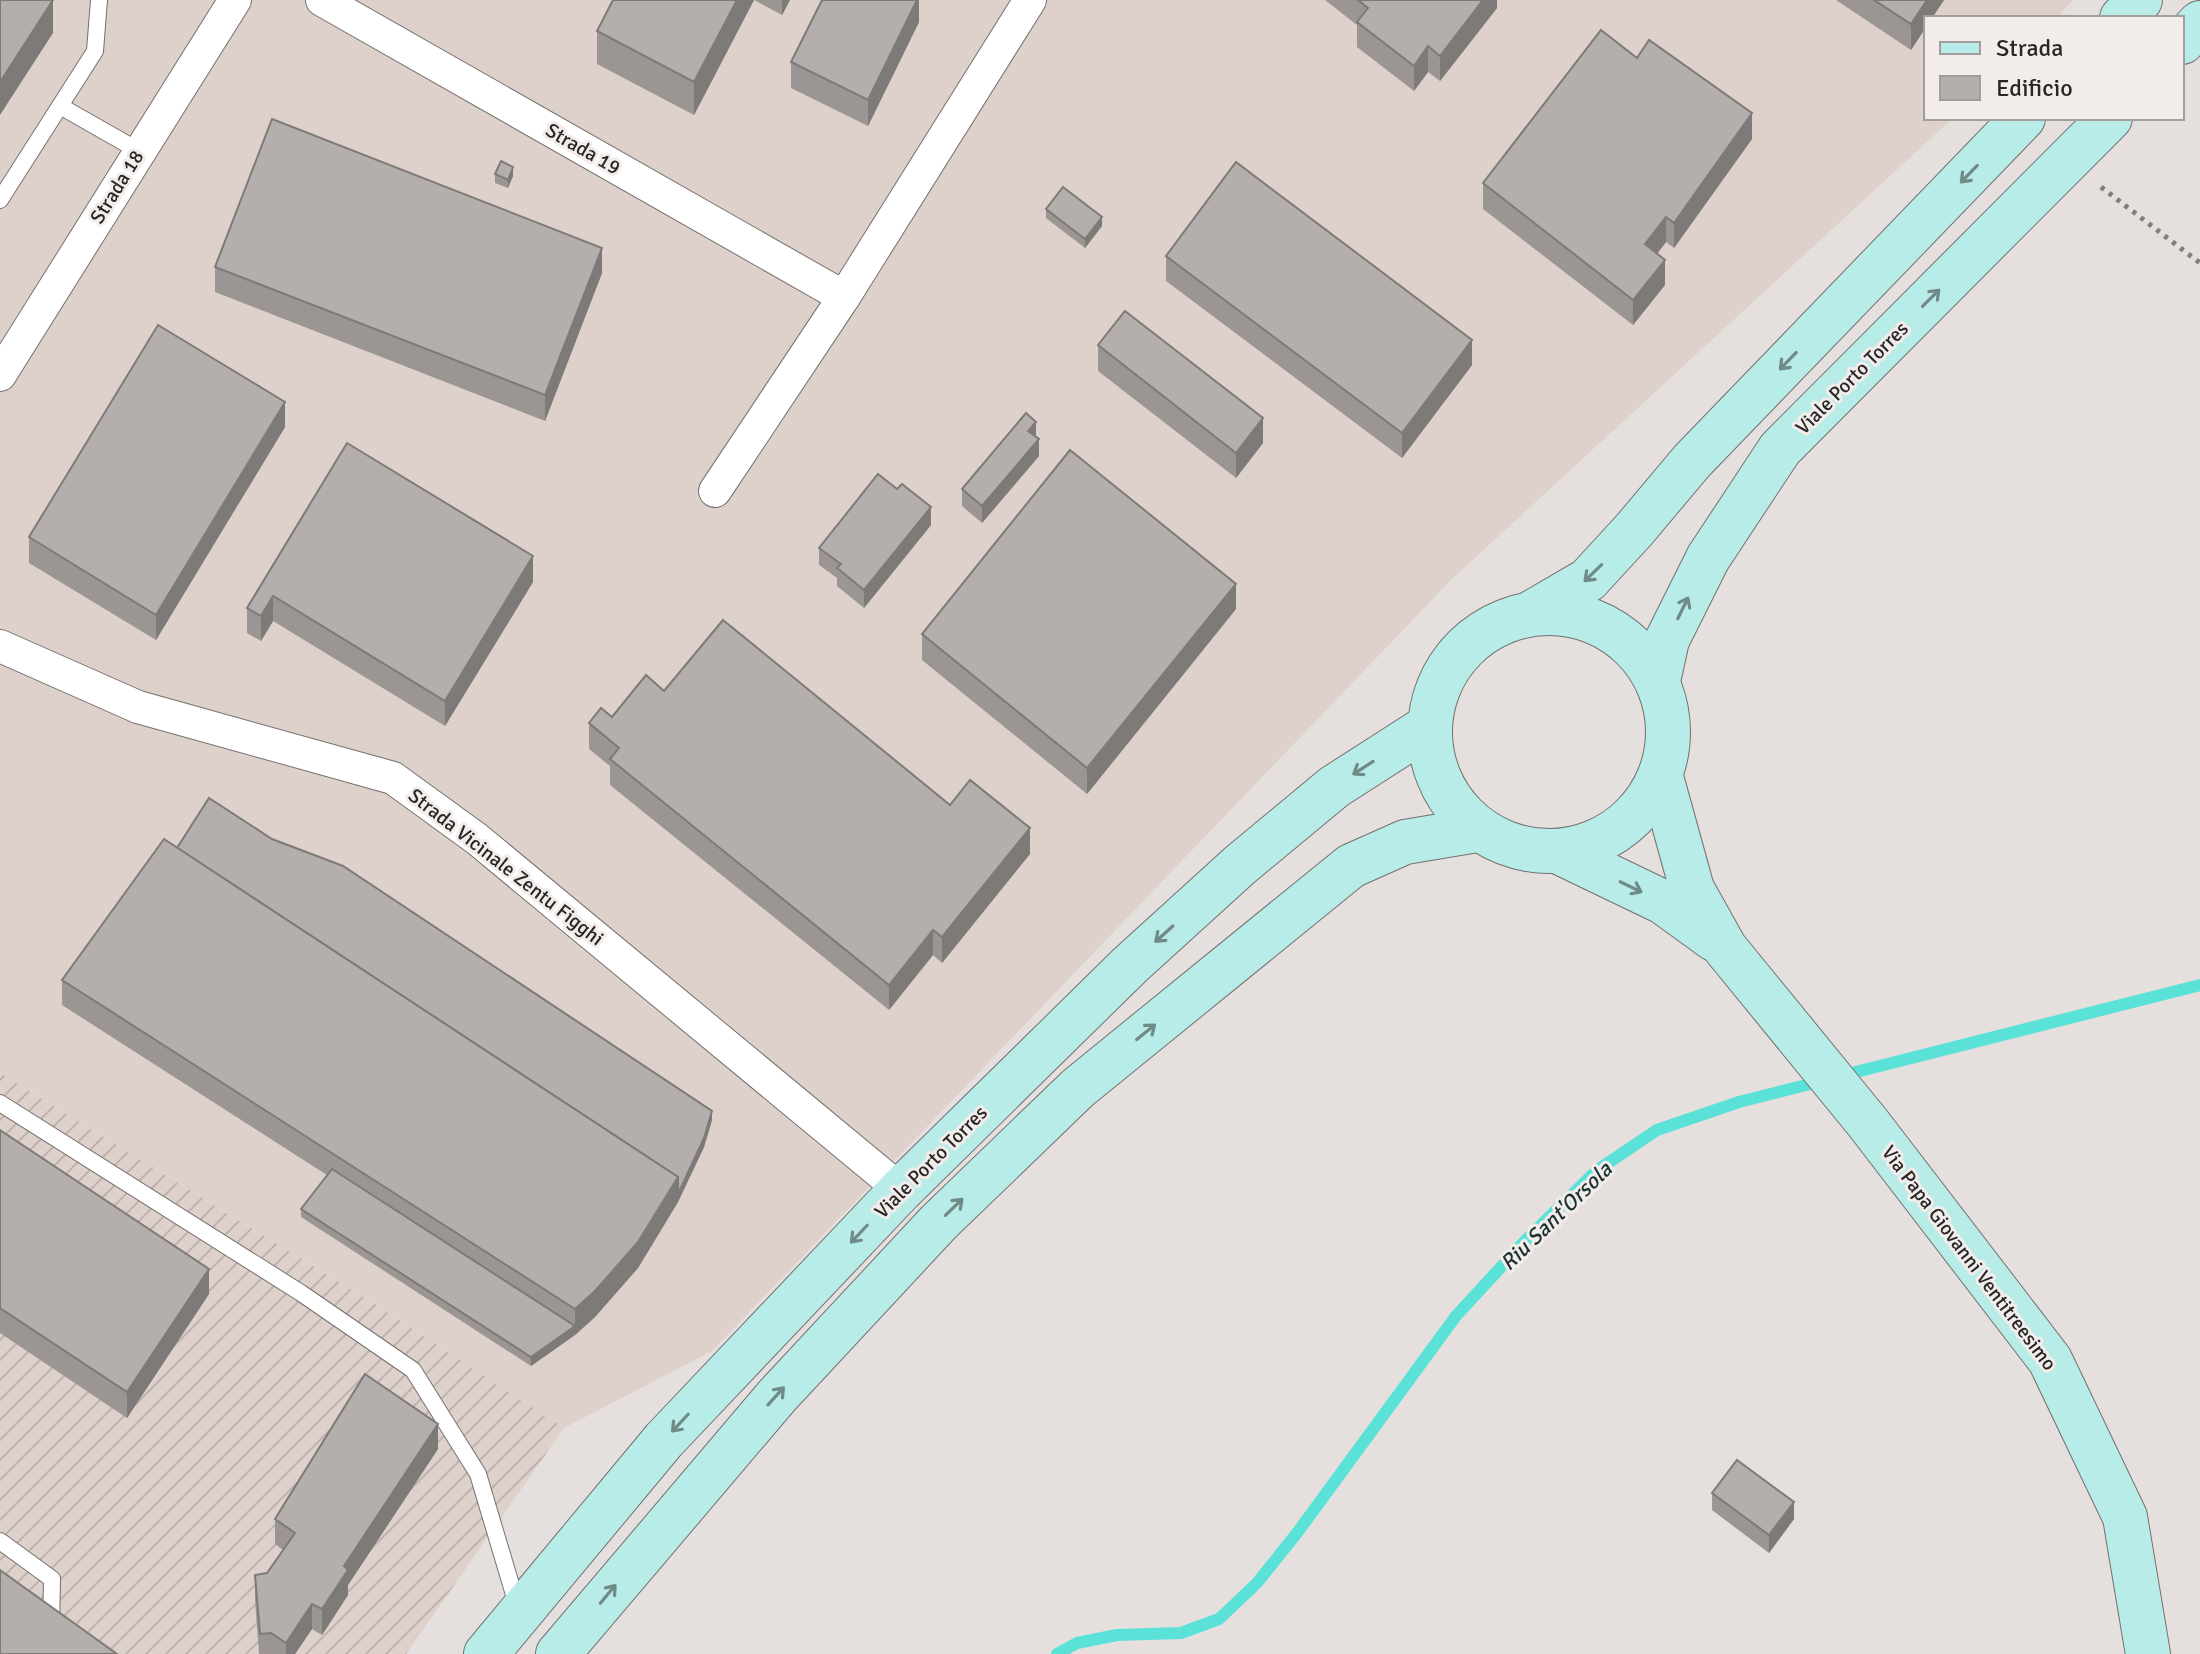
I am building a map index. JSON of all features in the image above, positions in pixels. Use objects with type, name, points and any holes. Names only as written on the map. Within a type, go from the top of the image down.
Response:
[{"type":"main road","points":[[2124,16],[2140,0]]},
{"type":"main road","points":[[2184,40],[2200,23]]},
{"type":"main road","points":[[1533,612],[1584,616],[1628,641],[1658,681],[1670,728],[1661,777],[1638,814],[1603,841],[1561,853],[1517,849],[1477,830],[1450,801],[1433,765],[1429,726],[1438,685],[1461,650],[1494,625],[1533,612],[1588,580],[1692,461],[2021,120]]},
{"type":"main road","name":"Viale Porto Torres","points":[[1658,681],[1667,640],[1708,558],[1780,449],[2108,120]]},
{"type":"main road","name":"Viale Porto Torres","points":[[486,1654],[664,1440],[901,1190],[1130,965],[1240,865],[1334,787],[1429,726]]},
{"type":"main road","name":"Via Papa Giovanni Ventitreesimo","points":[[1661,777],[1692,889],[1725,948],[1812,1052],[2050,1360],[2125,1517],[2148,1654]]},
{"type":"main road","points":[[558,1654],[777,1396],[939,1222],[1078,1088],[1351,866],[1405,842],[1477,830]]},
{"type":"main road","name":"Via Papa Giovanni Ventitreesimo","points":[[1561,853],[1663,902],[1725,948]]},
{"type":"street","name":"Strada 18","points":[[0,375],[235,0]]},
{"type":"street","name":"Strada 19","points":[[322,0],[844,297]]},
{"type":"street","points":[[715,491],[844,297],[1030,0]]},
{"type":"street","name":"Strada Vicinale Zentu Figghi","points":[[0,646],[138,707],[393,778],[477,839],[901,1190]]},
{"type":"lane","points":[[0,200],[95,51],[99,0]]},
{"type":"lane","points":[[60,106],[139,151]]},
{"type":"lane","points":[[0,1103],[301,1293],[413,1370],[478,1474],[520,1613]]},
{"type":"lane","points":[[0,1541],[52,1579],[51,1640]]},
{"type":"path","points":[[2068,161],[2200,263]]},
{"type":"shaded area","points":[[0,0],[2073,0],[2059,16],[1924,16],[1924,120],[1951,120],[1452,579],[712,1351],[564,1428],[376,1305],[0,1073]]},
{"type":"shaded area","points":[[0,1073],[376,1305],[564,1428],[406,1654],[0,1654]]},
{"type":"building","points":[[0,0],[53,0],[0,82]]},
{"type":"building","points":[[613,0],[737,0],[694,82],[597,31]]},
{"type":"building","points":[[822,0],[917,0],[868,100],[791,62]]},
{"type":"building","points":[[1358,0],[1483,0],[1440,56],[1428,46],[1414,66],[1357,22],[1368,8]]},
{"type":"building","points":[[1874,0],[1927,0],[1911,24]]},
{"type":"building","points":[[1601,30],[1637,58],[1649,40],[1752,113],[1674,223],[1666,217],[1645,244],[1665,260],[1633,300],[1483,183]]},
{"type":"building","points":[[272,119],[602,248],[545,395],[215,267]]},
{"type":"building","points":[[501,161],[513,167],[508,180],[495,174]]},
{"type":"building","points":[[1236,162],[1472,340],[1402,433],[1166,256]]},
{"type":"building","points":[[1063,187],[1102,217],[1085,239],[1046,209]]},
{"type":"building","points":[[1125,311],[1263,418],[1236,453],[1098,345]]},
{"type":"building","points":[[158,325],[285,402],[156,615],[29,537]]},
{"type":"building","points":[[1026,413],[1036,422],[1028,431],[1039,439],[982,506],[962,489]]},
{"type":"building","points":[[347,443],[533,556],[445,701],[273,596],[261,616],[247,608]]},
{"type":"building","points":[[1070,450],[1236,584],[1087,768],[922,634]]},
{"type":"building","points":[[878,474],[897,489],[902,484],[931,507],[864,590],[837,568],[841,564],[819,548]]},
{"type":"building","points":[[723,620],[950,805],[970,780],[1030,828],[942,937],[933,930],[889,985],[610,759],[619,748],[589,723],[601,708],[612,717],[646,675],[664,691]]},
{"type":"building","points":[[209,798],[272,839],[343,866],[712,1111],[704,1138],[678,1194],[678,1177],[177,848]]},
{"type":"building","points":[[164,839],[678,1177],[638,1242],[595,1291],[575,1309],[62,980]]},
{"type":"building","points":[[0,1130],[209,1269],[127,1392],[0,1308]]},
{"type":"building","points":[[332,1169],[575,1326],[531,1357],[301,1209]]},
{"type":"building","points":[[365,1374],[438,1424],[344,1566],[348,1570],[322,1609],[312,1604],[286,1643],[271,1633],[260,1634],[255,1575],[267,1573],[295,1533],[275,1519]]},
{"type":"building","points":[[1737,1460],[1794,1502],[1769,1535],[1712,1493]]},
{"type":"building","points":[[0,1570],[117,1654],[0,1654]]},
{"type":"waterway","name":"Riu Sant'Orsola","points":[[1840,1076],[2200,985]]},
{"type":"waterway","name":"Riu Sant'Orsola","points":[[1057,1654],[1077,1643],[1117,1635],[1181,1633],[1219,1619],[1257,1583],[1297,1533],[1456,1316],[1525,1241],[1596,1171],[1657,1130],[1739,1102],[1822,1081]]}]
